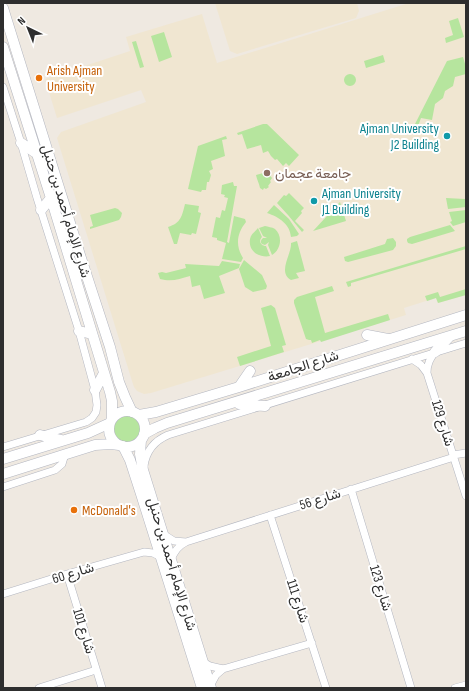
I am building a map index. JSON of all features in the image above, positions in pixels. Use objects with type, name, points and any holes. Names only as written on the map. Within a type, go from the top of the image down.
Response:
[{"type":"street","name":"شارع الإمام أحمد بن حنبل","points":[[3,8],[110,347],[119,382],[125,397],[136,414]]},
{"type":"street","name":"شارع الإمام أحمد بن حنبل","points":[[3,47],[104,373],[112,401],[111,421]]},
{"type":"street","points":[[3,87],[79,331],[95,390],[97,405],[96,412],[92,418],[86,422],[3,447]]},
{"type":"street","points":[[21,142],[36,153]]},
{"type":"street","points":[[41,210],[51,198]]},
{"type":"street","points":[[439,323],[443,312]]},
{"type":"street","name":"شارع الجامعة","points":[[136,414],[156,412],[466,315]]},
{"type":"street","points":[[79,331],[92,334]]},
{"type":"street","name":"شارع الجامعة","points":[[142,437],[161,425],[466,331]]},
{"type":"street","points":[[367,335],[388,339]]},
{"type":"street","points":[[427,373],[428,363],[435,352],[451,335]]},
{"type":"street","points":[[143,470],[145,458],[148,452],[152,446],[162,438],[466,343]]},
{"type":"street","name":"شارع 129","points":[[412,359],[421,364],[427,373],[466,496]]},
{"type":"street","points":[[239,387],[250,371]]},
{"type":"street","points":[[95,390],[104,373]]},
{"type":"street","points":[[233,403],[265,406]]},
{"type":"street","points":[[3,474],[95,445],[111,444],[121,445],[131,446],[135,445],[142,437],[144,426],[142,418],[127,411],[116,414],[111,421],[109,428],[112,438],[115,442],[121,445]]},
{"type":"street","points":[[3,459],[96,430],[111,421]]},
{"type":"street","points":[[40,435],[63,441]]},
{"type":"street","name":"شارع الإمام أحمد بن حنبل","points":[[142,437],[140,454],[158,534]]},
{"type":"street","name":"شارع الإمام أحمد بن حنبل","points":[[121,445],[130,460],[158,534],[208,687]]},
{"type":"street","name":"شارع 56","points":[[166,558],[186,542],[466,453]]},
{"type":"street","points":[[3,487],[55,470],[62,464],[65,454]]},
{"type":"street","name":"شارع 56","points":[[454,458],[466,457]]},
{"type":"street","name":"شارع 123","points":[[352,489],[411,688]]},
{"type":"street","name":"شارع 111","points":[[270,515],[326,688]]},
{"type":"street","points":[[144,552],[158,534],[174,541],[186,542]]},
{"type":"street","points":[[144,552],[153,553],[166,558]]},
{"type":"street","name":"شارع 60","points":[[3,594],[144,552]]},
{"type":"street","name":"شارع الإمام أحمد بن حنبل","points":[[166,558],[203,662],[208,687]]},
{"type":"street","name":"شارع 101","points":[[66,574],[102,688]]},
{"type":"street","points":[[203,662],[214,668],[223,669],[312,643]]},
{"type":"street","points":[[208,687],[223,669]]},
{"type":"street","points":[[39,688],[96,670]]},
{"type":"street","points":[[455,688],[466,684]]},
{"type":"shaded area","points":[[215,3],[357,3],[359,11],[356,18],[237,54],[230,51]]},
{"type":"shaded area","name":"جامعة عجمان","points":[[409,3],[466,3],[466,295],[438,303],[436,298],[426,301],[404,308],[406,315],[151,393],[144,394],[137,391],[132,381],[57,138],[61,132],[146,102],[141,90],[57,118],[45,79],[130,51],[126,37],[202,14],[217,63]]},
{"type":"green space","points":[[458,18],[464,37],[446,43],[445,38],[453,35],[449,21]]},
{"type":"green space","points":[[164,32],[172,57],[159,62],[151,36]]},
{"type":"green space","points":[[136,41],[144,67],[140,68],[132,42]]},
{"type":"green space","points":[[383,55],[385,62],[366,68],[364,61]]},
{"type":"green space","points":[[463,57],[466,67],[466,74],[455,77],[453,86],[445,91],[443,98],[435,104],[432,120],[421,118],[418,126],[415,124],[447,61]]},
{"type":"green space","points":[[350,74],[354,76],[356,80],[354,84],[350,86],[346,84],[344,80],[346,76]]},
{"type":"green space","points":[[267,124],[299,155],[289,166],[286,163],[283,166],[277,159],[275,160],[271,156],[268,151],[263,153],[261,145],[247,149],[242,134],[238,135],[237,133]]},
{"type":"green space","points":[[226,136],[227,139],[222,140],[225,156],[211,161],[213,169],[209,171],[211,175],[209,182],[207,182],[206,190],[202,190],[201,192],[188,189],[198,146]]},
{"type":"green space","points":[[267,172],[272,178],[268,186],[269,187],[266,189],[264,188],[263,190],[260,188],[256,175]]},
{"type":"green space","points":[[233,182],[234,186],[237,186],[227,242],[229,243],[234,216],[245,219],[246,222],[238,239],[240,253],[243,258],[241,262],[222,259],[226,243],[212,237],[216,217],[220,218],[222,210],[225,211],[228,198],[221,194],[222,185]]},
{"type":"green space","points":[[289,193],[304,208],[301,211],[302,213],[295,221],[304,230],[302,232],[277,203],[284,195],[286,196]]},
{"type":"green space","points":[[446,198],[465,199],[466,207],[448,209]]},
{"type":"green space","points":[[340,202],[346,221],[313,231]]},
{"type":"green space","points":[[185,204],[199,206],[198,212],[201,213],[196,234],[192,233],[191,235],[180,233],[177,244],[174,244],[168,227],[178,221]]},
{"type":"green space","points":[[274,205],[289,219],[299,234],[297,236],[291,237],[289,228],[283,222],[267,213]]},
{"type":"green space","points":[[115,208],[122,213],[119,220],[90,229],[90,227],[93,226],[90,215]]},
{"type":"green space","points":[[466,210],[466,222],[453,226],[450,222],[452,221],[449,212]]},
{"type":"green space","points":[[450,225],[455,231],[412,244],[408,243],[407,241],[410,237]]},
{"type":"green space","points":[[265,226],[275,229],[278,232],[280,239],[277,250],[272,255],[268,245],[269,242],[265,245],[261,242],[263,238],[267,238],[263,236],[259,228]]},
{"type":"green space","points":[[258,228],[262,237],[260,240],[261,243],[266,246],[270,256],[259,255],[253,251],[251,247],[250,239],[252,234]]},
{"type":"green space","points":[[393,238],[396,242],[396,246],[393,250],[348,262],[345,261],[344,257],[385,244],[387,239]]},
{"type":"green space","points":[[297,241],[305,271],[296,273],[299,278],[291,280],[287,277],[285,268],[291,243]]},
{"type":"green space","points":[[466,246],[466,249],[351,283],[351,286],[348,287],[346,282]]},
{"type":"green space","points":[[244,260],[262,275],[267,286],[266,289],[253,292],[245,287],[239,269]]},
{"type":"green space","points":[[222,261],[240,264],[239,268],[219,276],[225,293],[204,299],[200,285],[192,287],[190,276],[175,280],[164,280],[160,279],[158,273],[166,273],[186,268],[185,264],[219,266]]},
{"type":"green space","points":[[332,286],[334,291],[315,297],[325,333],[388,314],[390,320],[321,342],[320,340],[312,343],[311,340],[306,339],[294,300],[297,297]]},
{"type":"green space","points":[[466,289],[466,295],[438,303],[436,298],[427,301],[425,296],[438,292],[440,297]]},
{"type":"green space","points":[[271,305],[275,308],[286,345],[282,346],[284,352],[240,366],[237,357],[271,346],[261,308]]},
{"type":"green space","points":[[127,413],[138,417],[142,428],[138,439],[127,443],[116,439],[112,428],[116,417]]},
{"type":"place","name":"Arish Ajman University","points":[[39,78]]},
{"type":"place","name":"Ajman University J2 Building","points":[[447,136]]},
{"type":"place","name":"جامعة عجمان","points":[[267,173]]},
{"type":"place","name":"Ajman University J1 Building","points":[[314,201]]},
{"type":"place","name":"McDonald's","points":[[74,510]]}]
